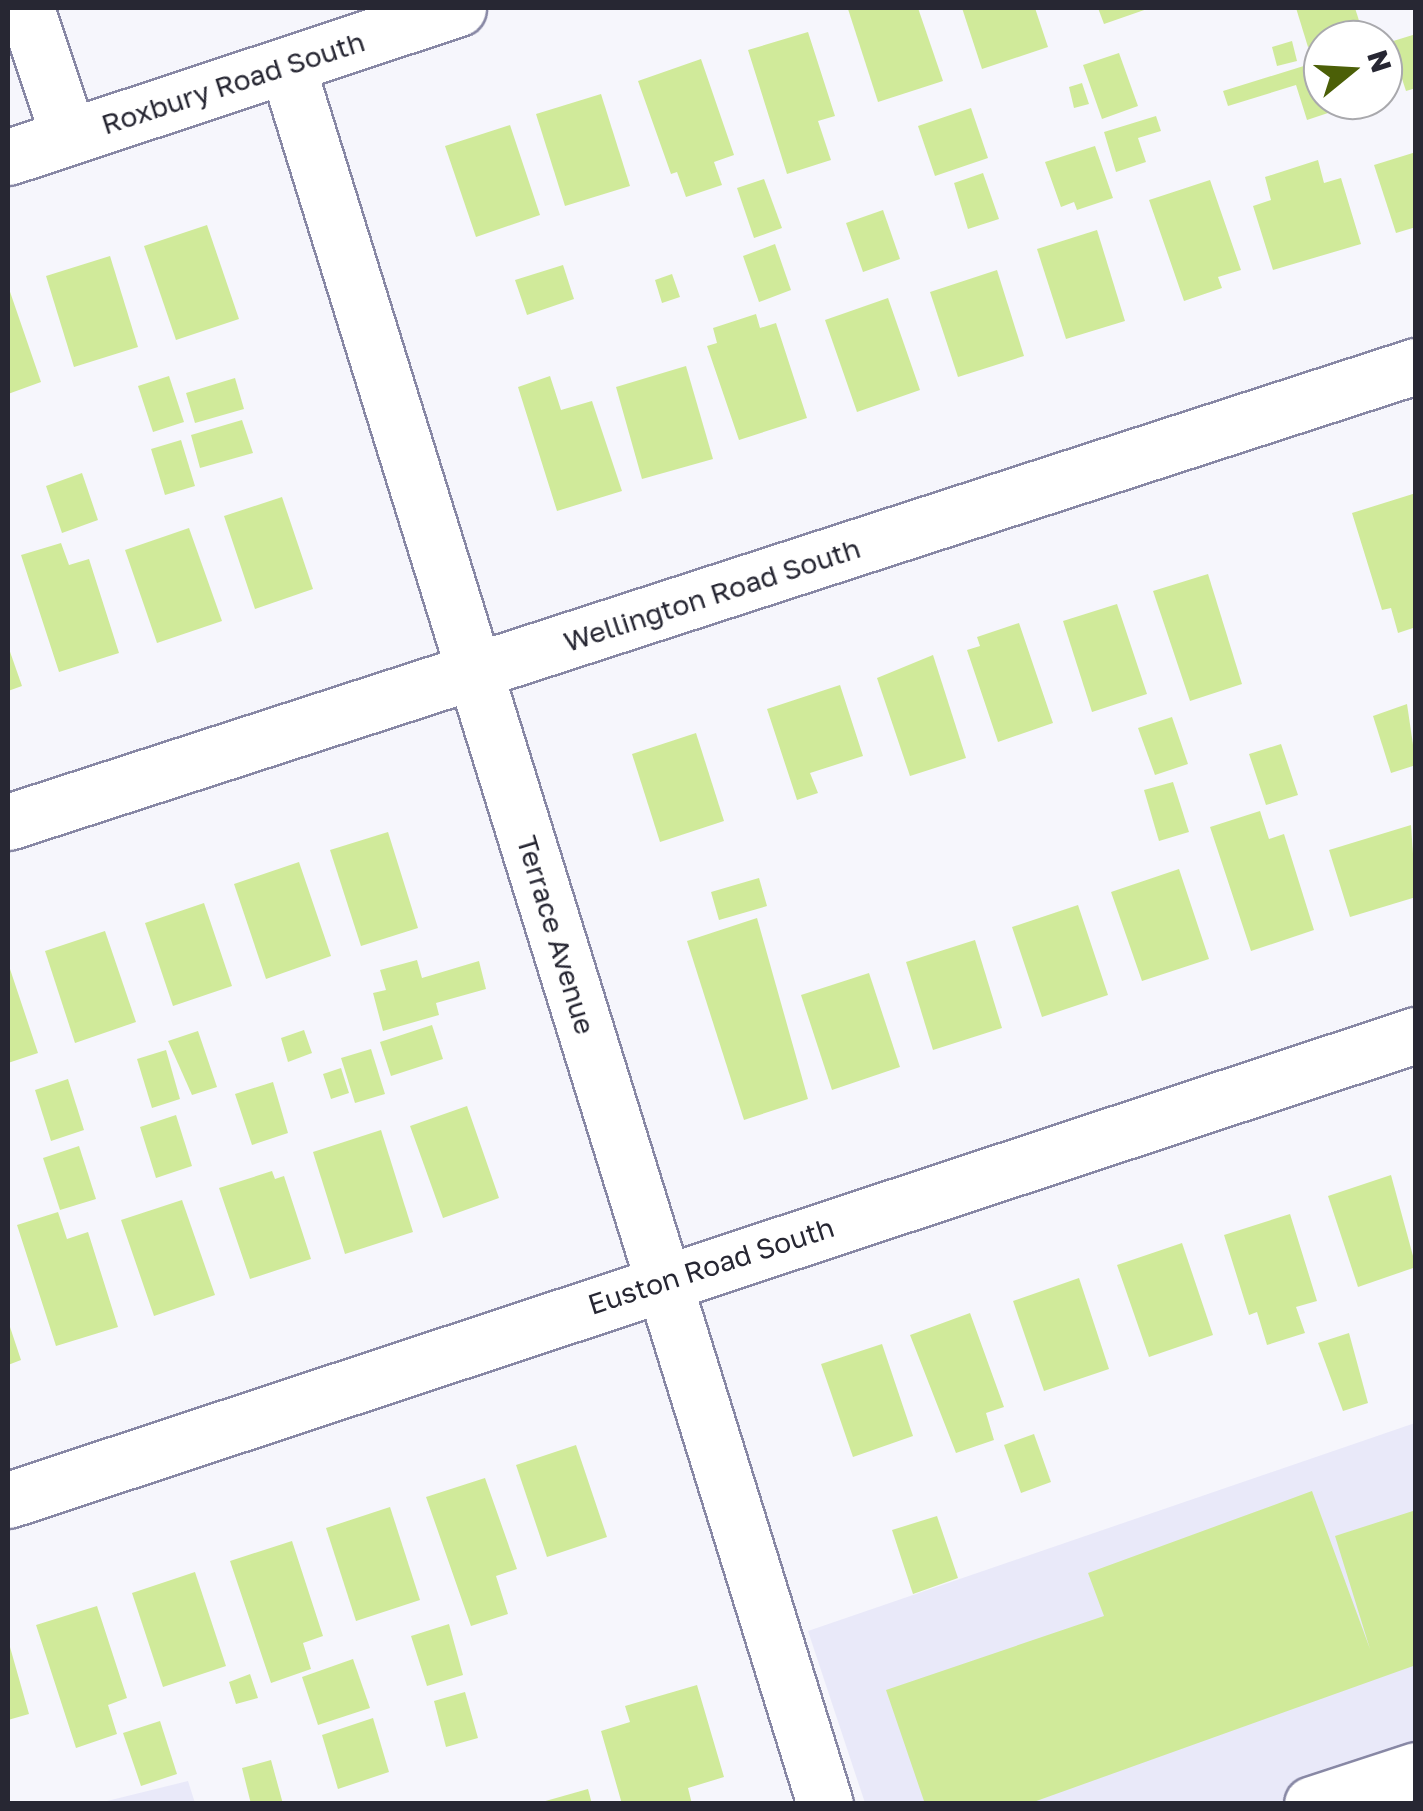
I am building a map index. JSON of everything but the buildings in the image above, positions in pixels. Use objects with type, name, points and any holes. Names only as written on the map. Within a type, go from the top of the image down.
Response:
[{"type":"street","points":[[26,8],[69,137]]},
{"type":"street","name":"Roxbury Road South","points":[[8,157],[458,8]]},
{"type":"street","name":"Terrace Avenue","points":[[287,66],[825,1804]]},
{"type":"street","name":"Wellington Road South","points":[[8,822],[1416,366]]},
{"type":"street","name":"Euston Road South","points":[[8,1500],[1416,1035]]},
{"type":"street","points":[[1312,1804],[1416,1770]]},
{"type":"shaded area","points":[[1415,1423],[1415,1803],[865,1803],[808,1631]]},
{"type":"shaded area","points":[[188,1781],[195,1803],[99,1803]]}]
